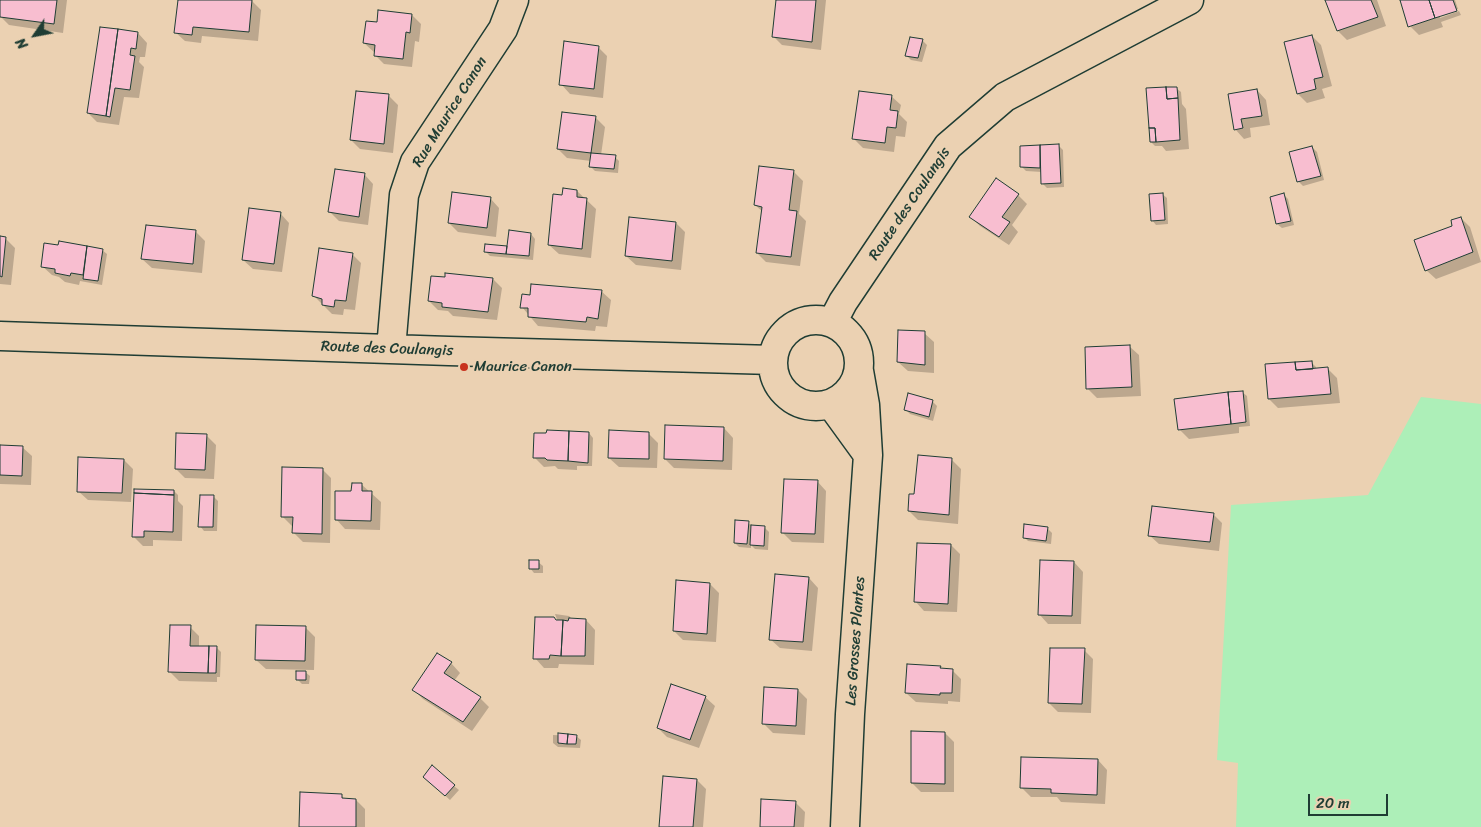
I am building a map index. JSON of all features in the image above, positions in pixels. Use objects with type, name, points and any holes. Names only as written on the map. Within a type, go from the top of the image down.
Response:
[{"type":"street","name":"Rue Maurice Canon","points":[[391,349],[404,195],[415,162],[503,29],[514,0]]},
{"type":"street","name":"Route des Coulangis","points":[[832,323],[843,302],[948,146],[1005,97],[1189,0]]},
{"type":"street","points":[[819,320],[832,323],[843,329],[851,337],[859,359],[859,371],[853,385],[844,396],[831,404],[817,406],[803,404],[790,398],[781,387],[775,374],[773,360],[776,347],[783,335],[794,326],[806,321],[819,320]]},
{"type":"street","name":"Route des Coulangis","points":[[0,336],[24,335],[391,349],[773,360]]},
{"type":"street","name":"Les Grosses Plantes","points":[[845,827],[850,714],[868,454],[865,405],[859,371]]},
{"type":"street","points":[[831,404],[868,454]]},
{"type":"green space","points":[[1421,397],[1481,404],[1481,827],[1236,827],[1238,763],[1217,760],[1231,505],[1368,495]]},
{"type":"building","points":[[0,0],[57,0],[54,24],[0,17]]},
{"type":"building","points":[[178,0],[252,0],[249,32],[193,27],[192,35],[174,33]]},
{"type":"building","points":[[776,0],[816,0],[812,42],[772,37]]},
{"type":"building","points":[[1325,0],[1371,0],[1378,17],[1337,31]]},
{"type":"building","points":[[1400,0],[1429,0],[1435,18],[1408,27]]},
{"type":"building","points":[[1429,0],[1453,0],[1457,11],[1435,18]]},
{"type":"building","points":[[378,10],[412,14],[410,33],[406,32],[403,59],[374,56],[375,45],[363,43],[366,21],[377,22]]},
{"type":"building","points":[[100,27],[118,29],[106,116],[87,113]]},
{"type":"building","points":[[118,29],[138,32],[136,49],[131,48],[130,55],[135,56],[130,90],[115,88],[110,117],[106,116]]},
{"type":"building","points":[[1312,35],[1323,77],[1314,79],[1316,89],[1297,94],[1284,42]]},
{"type":"building","points":[[910,37],[923,39],[918,58],[905,56]]},
{"type":"building","points":[[564,41],[599,46],[594,89],[559,85]]},
{"type":"building","points":[[1166,87],[1167,99],[1178,98],[1180,140],[1156,142],[1155,128],[1149,128],[1146,88]]},
{"type":"building","points":[[1166,87],[1177,87],[1178,98],[1167,99]]},
{"type":"building","points":[[1257,89],[1262,116],[1241,119],[1243,128],[1234,130],[1228,94]]},
{"type":"building","points":[[356,91],[389,94],[384,144],[350,140]]},
{"type":"building","points":[[859,91],[892,95],[890,110],[898,111],[896,128],[887,127],[885,143],[852,139]]},
{"type":"building","points":[[562,112],[596,116],[591,153],[557,149]]},
{"type":"building","points":[[1149,128],[1155,128],[1156,142],[1150,142]]},
{"type":"building","points":[[1059,144],[1061,183],[1041,184],[1040,145]]},
{"type":"building","points":[[1040,145],[1040,168],[1020,167],[1020,146]]},
{"type":"building","points":[[1312,146],[1321,176],[1297,182],[1289,152]]},
{"type":"building","points":[[591,153],[616,155],[614,169],[589,167]]},
{"type":"building","points":[[759,166],[794,170],[789,210],[797,211],[791,257],[756,253],[762,207],[754,205]]},
{"type":"building","points":[[335,169],[365,173],[359,217],[328,212]]},
{"type":"building","points":[[996,178],[1019,194],[1002,217],[1010,222],[999,237],[969,217]]},
{"type":"building","points":[[563,188],[577,190],[577,197],[587,198],[582,249],[548,245],[553,194],[562,195]]},
{"type":"building","points":[[452,192],[491,197],[487,228],[448,223]]},
{"type":"building","points":[[1163,193],[1165,220],[1151,221],[1149,194]]},
{"type":"building","points":[[1284,193],[1291,221],[1276,224],[1270,197]]},
{"type":"building","points":[[249,208],[281,212],[274,264],[242,260]]},
{"type":"building","points":[[629,217],[676,222],[672,261],[625,256]]},
{"type":"building","points":[[1461,217],[1473,252],[1425,271],[1414,240],[1452,226],[1451,220]]},
{"type":"building","points":[[146,225],[196,230],[193,264],[141,259]]},
{"type":"building","points":[[509,230],[531,233],[529,256],[506,254]]},
{"type":"building","points":[[0,236],[6,237],[2,277],[0,276]]},
{"type":"building","points":[[59,241],[87,246],[83,275],[71,273],[70,276],[55,273],[55,269],[41,267],[44,243],[58,245]]},
{"type":"building","points":[[485,244],[507,246],[506,254],[484,252]]},
{"type":"building","points":[[87,246],[103,249],[98,281],[83,279]]},
{"type":"building","points":[[319,248],[353,253],[346,301],[335,300],[334,307],[322,305],[322,299],[312,296]]},
{"type":"building","points":[[445,273],[493,278],[488,312],[442,307],[442,303],[428,301],[431,276],[445,277]]},
{"type":"building","points":[[531,284],[602,290],[598,319],[587,317],[586,322],[528,317],[528,308],[520,308],[522,294],[530,295]]},
{"type":"building","points":[[898,330],[925,331],[925,365],[897,362]]},
{"type":"building","points":[[1130,345],[1132,387],[1086,389],[1085,347]]},
{"type":"building","points":[[1312,361],[1313,369],[1296,370],[1295,362]]},
{"type":"building","points":[[1295,362],[1296,370],[1328,367],[1331,394],[1268,399],[1265,364]]},
{"type":"building","points":[[1243,391],[1246,422],[1231,424],[1228,392]]},
{"type":"building","points":[[1228,392],[1231,424],[1178,430],[1174,399]]},
{"type":"building","points":[[908,393],[933,400],[929,417],[904,410]]},
{"type":"building","points":[[665,425],[724,427],[723,461],[664,459]]},
{"type":"building","points":[[547,430],[569,431],[568,461],[533,458],[534,433],[546,433]]},
{"type":"building","points":[[609,430],[649,432],[649,459],[608,458]]},
{"type":"building","points":[[569,431],[589,432],[588,463],[568,461]]},
{"type":"building","points":[[176,433],[207,434],[205,470],[175,469]]},
{"type":"building","points":[[0,445],[23,446],[22,476],[0,475]]},
{"type":"building","points":[[918,455],[952,458],[949,515],[908,511],[909,494],[914,494]]},
{"type":"building","points":[[78,457],[124,459],[122,493],[77,492]]},
{"type":"building","points":[[282,467],[323,468],[322,534],[292,533],[293,517],[281,517]]},
{"type":"building","points":[[784,479],[818,480],[815,534],[781,533]]},
{"type":"building","points":[[352,483],[362,483],[362,491],[372,491],[371,521],[335,520],[335,491],[351,491]]},
{"type":"building","points":[[134,489],[174,490],[174,495],[134,493]]},
{"type":"building","points":[[134,493],[174,495],[173,532],[144,531],[144,537],[132,537]]},
{"type":"building","points":[[200,495],[214,495],[213,527],[198,527]]},
{"type":"building","points":[[1152,506],[1214,513],[1210,542],[1148,536]]},
{"type":"building","points":[[735,520],[749,521],[747,544],[734,543]]},
{"type":"building","points":[[1024,524],[1048,527],[1046,541],[1023,538]]},
{"type":"building","points":[[751,525],[765,526],[764,546],[750,545]]},
{"type":"building","points":[[917,543],[951,544],[948,604],[914,602]]},
{"type":"building","points":[[529,560],[539,560],[539,569],[529,569]]},
{"type":"building","points":[[1040,560],[1074,561],[1072,616],[1038,615]]},
{"type":"building","points":[[775,574],[809,577],[803,642],[769,640]]},
{"type":"building","points":[[676,580],[710,583],[707,634],[673,631]]},
{"type":"building","points":[[535,617],[554,617],[556,620],[563,620],[561,656],[550,655],[549,659],[533,659]]},
{"type":"building","points":[[569,618],[586,619],[585,656],[561,656],[563,620],[568,621]]},
{"type":"building","points":[[170,625],[191,625],[190,646],[209,646],[208,673],[168,672]]},
{"type":"building","points":[[256,625],[306,626],[305,661],[255,660]]},
{"type":"building","points":[[209,646],[217,646],[216,673],[208,673]]},
{"type":"building","points":[[1050,648],[1085,648],[1082,704],[1048,703]]},
{"type":"building","points":[[437,653],[452,662],[444,673],[481,697],[463,722],[412,690]]},
{"type":"building","points":[[907,664],[941,666],[940,668],[953,669],[952,693],[940,693],[940,695],[905,693]]},
{"type":"building","points":[[296,671],[306,671],[306,680],[296,680]]},
{"type":"building","points":[[671,684],[706,696],[690,740],[657,728]]},
{"type":"building","points":[[764,687],[798,689],[796,726],[762,724]]},
{"type":"building","points":[[911,731],[945,732],[945,784],[911,783]]},
{"type":"building","points":[[558,733],[568,734],[567,744],[558,743]]},
{"type":"building","points":[[568,734],[577,735],[576,744],[567,744]]},
{"type":"building","points":[[1021,757],[1098,759],[1097,795],[1051,793],[1051,789],[1020,788]]},
{"type":"building","points":[[432,765],[455,785],[445,796],[423,777]]},
{"type":"building","points":[[663,776],[697,779],[693,827],[659,827]]},
{"type":"building","points":[[300,792],[342,794],[342,798],[356,799],[356,827],[299,827]]},
{"type":"building","points":[[761,799],[796,801],[794,827],[760,827]]},
{"type":"place","name":"Maurice Canon","points":[[464,367]]}]
